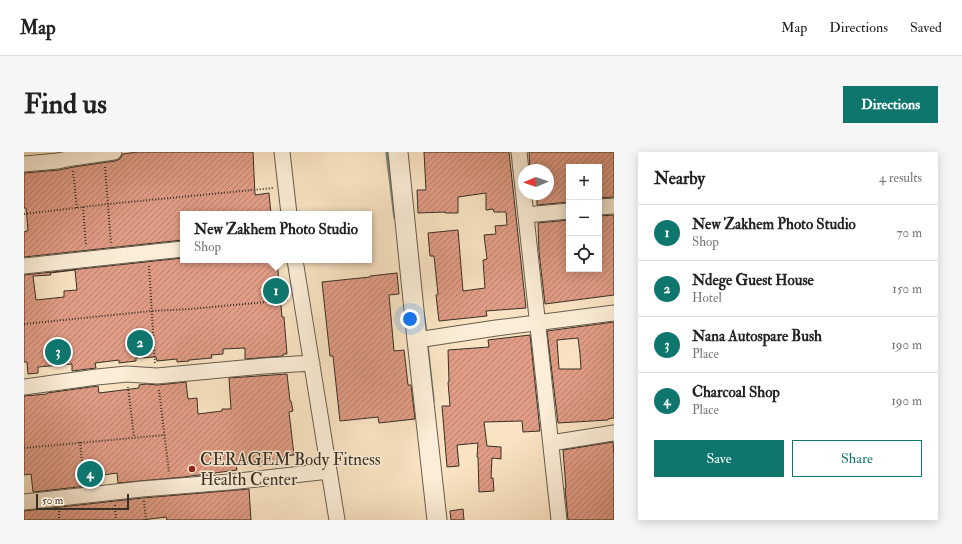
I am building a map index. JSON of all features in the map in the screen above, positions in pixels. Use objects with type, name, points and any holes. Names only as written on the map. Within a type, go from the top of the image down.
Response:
[{"type":"street","points":[[282,152],[289,211]]},
{"type":"street","points":[[398,152],[437,520]]},
{"type":"street","points":[[519,152],[559,520]]},
{"type":"street","points":[[24,164],[58,161],[109,153]]},
{"type":"street","points":[[602,207],[614,206]]},
{"type":"street","points":[[526,215],[566,211]]},
{"type":"street","points":[[24,266],[180,249]]},
{"type":"street","points":[[296,263],[337,520]]},
{"type":"street","points":[[417,340],[614,313]]},
{"type":"street","points":[[24,387],[127,374],[157,376],[312,363]]},
{"type":"street","points":[[550,443],[614,433]]},
{"type":"street","points":[[24,502],[142,488],[230,482],[329,471]]},
{"type":"path","points":[[109,153],[108,204],[112,257]]},
{"type":"path","points":[[72,158],[77,208]]},
{"type":"path","points":[[24,214],[108,204],[286,187]]},
{"type":"path","points":[[83,208],[87,260]]},
{"type":"path","points":[[148,252],[155,357],[171,486]]},
{"type":"path","points":[[24,324],[302,298]]},
{"type":"path","points":[[127,374],[134,437]]},
{"type":"path","points":[[24,448],[165,435]]},
{"type":"path","points":[[80,442],[85,494]]},
{"type":"path","points":[[142,488],[146,520]]},
{"type":"building","points":[[137,152],[253,152],[255,195],[269,193],[271,211],[180,211],[180,240],[24,257],[24,232],[28,230],[26,208],[24,208],[24,173],[59,170],[115,161],[120,159],[123,154]]},
{"type":"building","points":[[424,152],[509,152],[526,308],[486,311],[487,316],[439,321],[434,256],[430,256],[428,233],[458,230],[463,291],[485,288],[483,260],[487,259],[484,235],[496,234],[495,226],[507,225],[506,212],[494,212],[493,209],[486,210],[486,193],[458,197],[458,213],[418,213],[417,190],[426,190]]},
{"type":"building","points":[[529,152],[614,152],[614,197],[602,198],[602,164],[566,164],[566,202],[537,205],[537,200],[554,200],[554,164],[530,164]]},
{"type":"building","points":[[614,215],[614,295],[545,304],[539,252],[538,223],[566,220],[566,272],[602,272],[602,216]]},
{"type":"building","points":[[180,258],[180,263],[277,263],[287,354],[283,354],[283,356],[245,359],[245,348],[223,349],[223,354],[211,355],[212,358],[189,361],[177,362],[177,359],[157,361],[156,357],[136,358],[136,361],[119,363],[119,360],[95,363],[96,368],[72,371],[72,364],[38,367],[38,373],[28,374],[27,362],[24,362],[24,275]],"holes":[[[75,270],[77,290],[64,291],[64,297],[36,300],[33,276],[51,275],[50,273]]]},
{"type":"building","points":[[397,273],[399,294],[389,295],[394,351],[404,350],[408,385],[411,385],[415,419],[379,423],[378,417],[340,421],[333,356],[330,356],[322,282]]},
{"type":"building","points":[[614,322],[614,418],[608,420],[558,423],[547,331]],"holes":[[[578,338],[581,369],[559,369],[557,340]]]},
{"type":"building","points":[[530,335],[540,431],[523,432],[522,421],[484,422],[487,446],[501,447],[501,459],[492,458],[491,478],[493,478],[494,491],[479,492],[477,457],[478,443],[457,445],[459,466],[447,467],[442,406],[450,406],[448,350],[489,347],[488,340]]},
{"type":"building","points":[[287,374],[290,401],[293,411],[289,412],[294,455],[277,457],[278,464],[258,466],[258,462],[236,464],[237,470],[184,477],[118,483],[117,473],[96,476],[96,485],[33,492],[31,474],[24,475],[24,396],[98,386],[99,393],[139,388],[139,385],[146,384],[158,385],[186,382],[188,399],[197,398],[198,414],[222,411],[222,409],[231,409],[229,378]]},
{"type":"building","points":[[613,442],[614,520],[568,520],[563,450]]},
{"type":"building","points":[[249,489],[251,520],[167,520],[166,517],[142,520],[24,520],[24,511],[143,498]]},
{"type":"building","points":[[463,509],[464,520],[451,520],[450,511]]},
{"type":"waterway","points":[[387,152],[395,217]]},
{"type":"waterway","points":[[424,319],[426,335]]},
{"type":"waterway","points":[[427,346],[433,401]]},
{"type":"place","name":"New Zakhem Photo Studio","points":[[276,291]]},
{"type":"place","name":"Ndege Guest House","points":[[140,343]]},
{"type":"place","name":"Nana Autospare Bush","points":[[58,352]]},
{"type":"place","name":"CERAGEM Body Fitness Health Center","points":[[192,469]]},
{"type":"place","name":"Charcoal Shop","points":[[90,474]]}]
